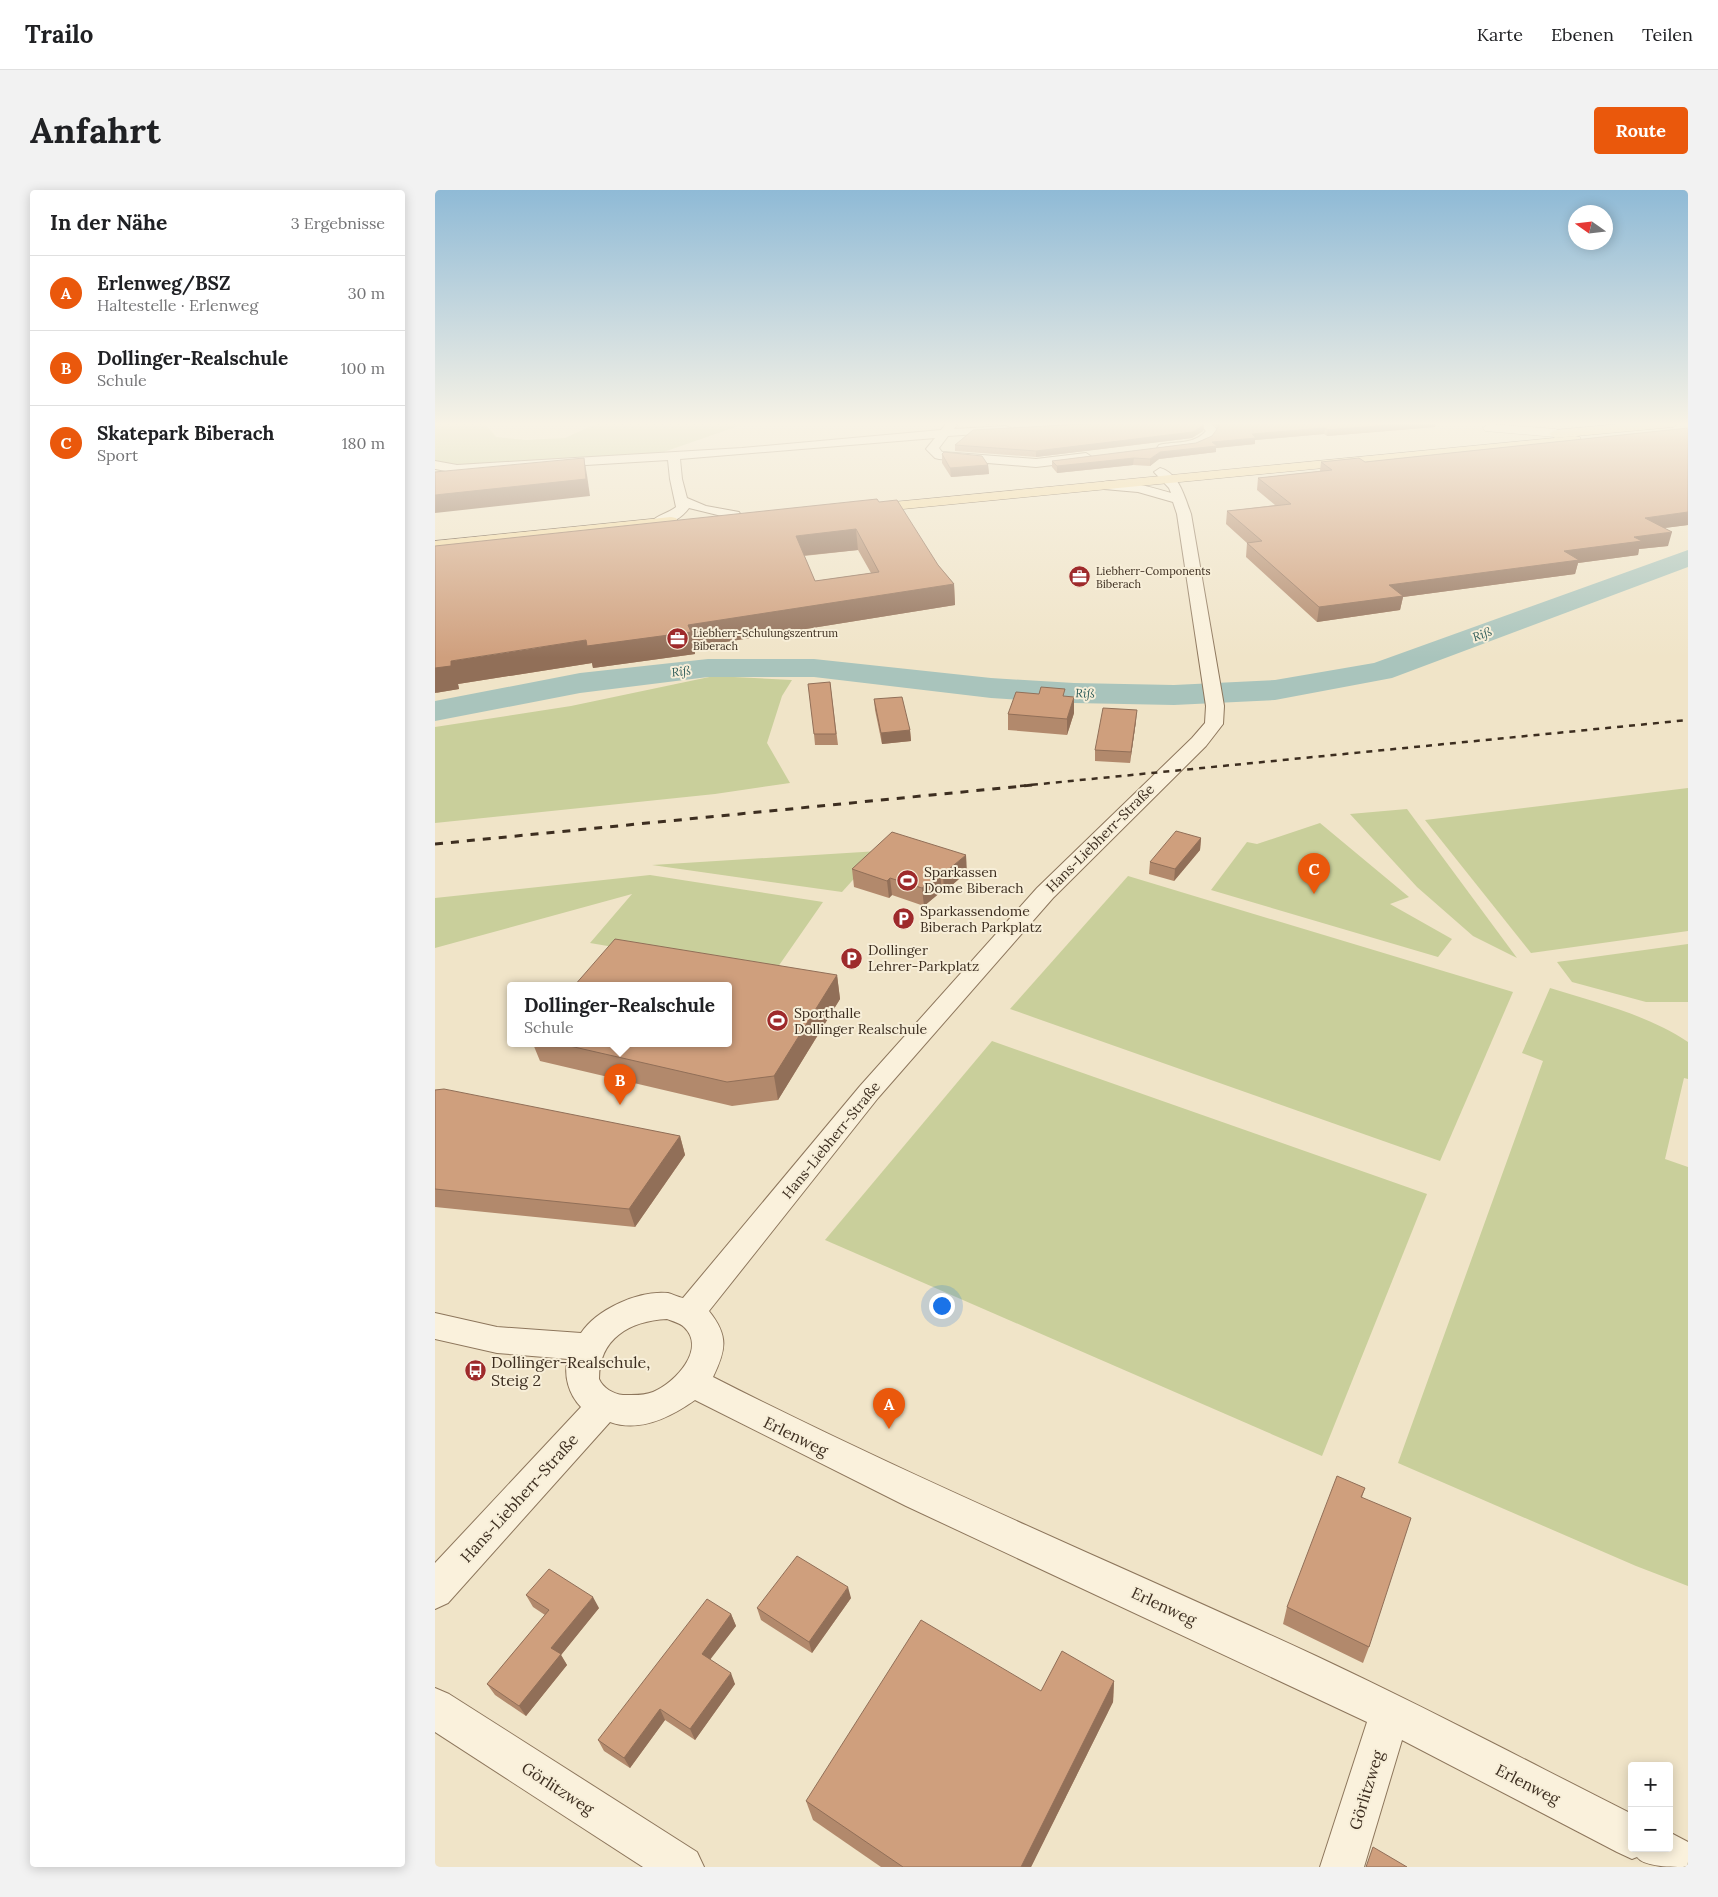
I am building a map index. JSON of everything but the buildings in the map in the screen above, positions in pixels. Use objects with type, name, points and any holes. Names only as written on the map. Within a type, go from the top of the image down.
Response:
[{"type":"main road","points":[[904,501],[847,507],[911,501]]},
{"type":"main road","points":[[435,546],[658,522],[741,517]]},
{"type":"main road","points":[[705,525],[741,517]]},
{"type":"main road","points":[[435,553],[685,527]]},
{"type":"street","points":[[658,522],[681,512],[682,501]]},
{"type":"street","points":[[683,501],[703,509],[741,517]]},
{"type":"street","name":"Hans-Liebherr-Straße","points":[[689,1313],[869,1092],[1045,893],[1199,742],[1214,724],[1215,706],[1180,501]]},
{"type":"street","points":[[668,1306],[689,1313],[699,1321],[707,1334],[709,1343],[705,1366],[693,1382],[678,1396],[661,1405],[639,1411],[621,1411],[603,1406],[592,1398],[583,1382],[583,1360],[588,1347],[597,1334],[609,1323],[631,1312],[649,1307],[668,1306]]},
{"type":"street","points":[[435,1326],[497,1340],[588,1347]]},
{"type":"street","name":"Erlenweg","points":[[693,1382],[783,1431],[1301,1669],[1628,1835]]},
{"type":"street","name":"Hans-Liebherr-Straße","points":[[435,1590],[603,1406]]},
{"type":"street","name":"Görlitzweg","points":[[435,1708],[682,1867]]},
{"type":"street","name":"Görlitzweg","points":[[1342,1867],[1390,1713]]},
{"type":"street","points":[[1663,1852],[1688,1865]]},
{"type":"green space","points":[[714,676],[792,680],[782,696],[767,743],[790,783],[715,794],[435,823],[435,727],[571,706]]},
{"type":"green space","points":[[1688,788],[1688,931],[1531,953],[1425,820]]},
{"type":"green space","points":[[1407,809],[1517,958],[1473,936],[1417,887],[1350,814]]},
{"type":"green space","points":[[1320,823],[1409,897],[1390,904],[1452,939],[1438,957],[1211,890],[1247,842],[1257,844]]},
{"type":"green space","points":[[879,851],[842,892],[652,865]]},
{"type":"green space","points":[[650,875],[823,902],[773,974],[590,943],[632,894],[435,948],[435,898]]},
{"type":"green space","points":[[1128,876],[1513,992],[1440,1161],[1010,1009]]},
{"type":"green space","points":[[1688,944],[1688,1002],[1646,1002],[1572,982],[1557,962]]},
{"type":"green space","points":[[1550,988],[1638,1017],[1672,1032],[1688,1042],[1688,1079],[1684,1078],[1665,1159],[1688,1167],[1688,1586],[1636,1566],[1398,1463],[1543,1061],[1522,1053]]},
{"type":"green space","points":[[992,1041],[1427,1194],[1322,1456],[825,1240]]},
{"type":"waterway","name":"Riß","points":[[435,711],[580,683],[708,668],[814,668],[991,688],[1074,693],[1174,695],[1275,690],[1381,671],[1688,558]]},
{"type":"railway","points":[[1020,786],[1688,720]]},
{"type":"railway","points":[[435,844],[1033,785]]},
{"type":"place","name":"Liebherr-Components Biberach","points":[[1080,577]]},
{"type":"place","name":"Liebherr-Schulungszentrum Biberach","points":[[677,639]]},
{"type":"place","name":"Sparkassen Dome Biberach","points":[[908,880]]},
{"type":"place","name":"Skatepark Biberach","points":[[1314,894]]},
{"type":"place","name":"Sparkassendome Biberach Parkplatz","points":[[904,919]]},
{"type":"place","name":"Dollinger Lehrer-Parkplatz","points":[[852,958]]},
{"type":"place","name":"Sporthalle Dollinger Realschule","points":[[778,1021]]},
{"type":"place","name":"Dollinger-Realschule","points":[[620,1105]]},
{"type":"place","name":"Dollinger-Realschule, Steig 2","points":[[475,1371]]},
{"type":"place","name":"Erlenweg/BSZ","points":[[889,1429]]}]
